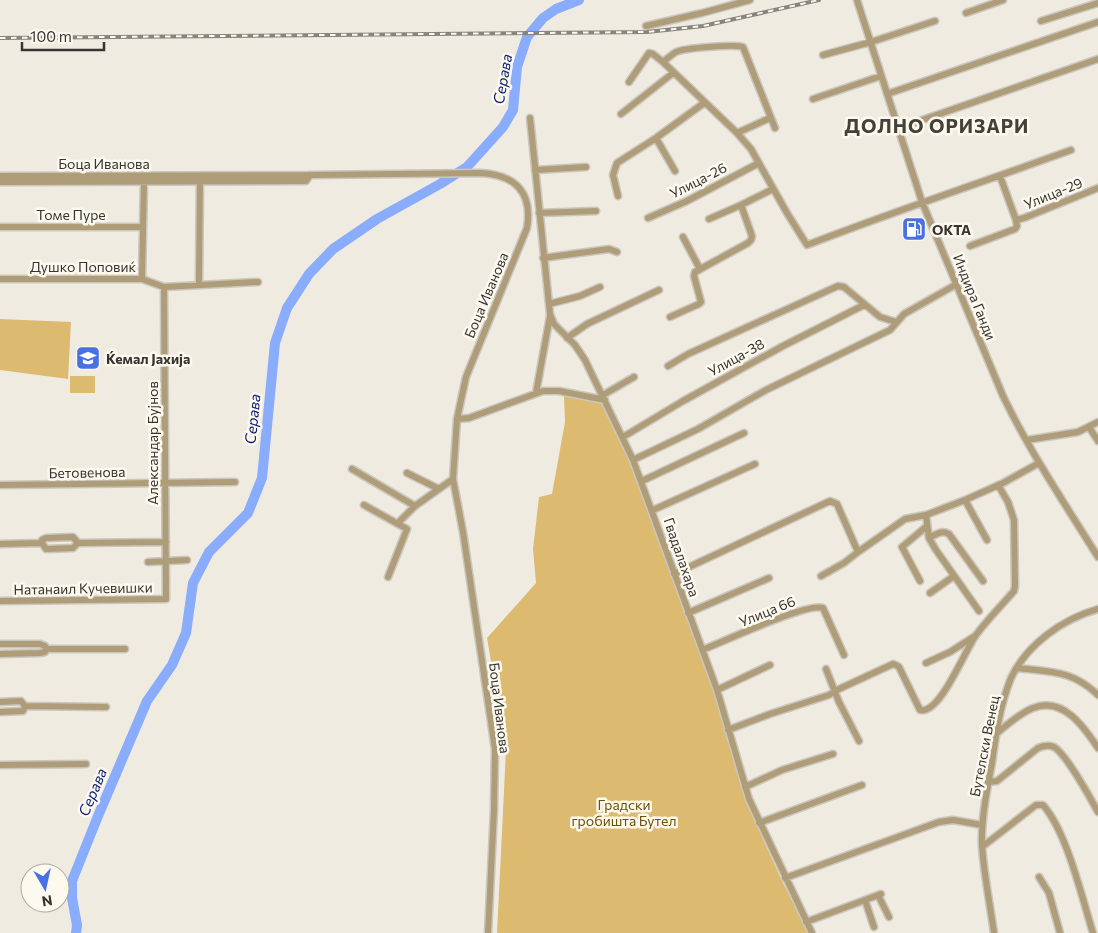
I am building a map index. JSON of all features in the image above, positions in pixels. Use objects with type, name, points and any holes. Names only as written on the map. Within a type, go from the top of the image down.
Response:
[{"type":"street","points":[[646,26],[702,14],[750,0]]},
{"type":"street","name":"Индира Ганди","points":[[857,0],[922,202],[1003,396],[1014,420],[1039,463],[1098,557]]},
{"type":"street","points":[[966,13],[1003,0]]},
{"type":"street","points":[[1041,21],[1098,3]]},
{"type":"street","points":[[823,55],[871,42],[934,21]]},
{"type":"street","points":[[887,94],[1098,22]]},
{"type":"street","points":[[662,62],[677,51],[715,46],[739,45],[743,47],[770,118],[776,128]]},
{"type":"street","points":[[629,82],[646,55],[654,54],[737,133],[750,149],[807,245],[922,202],[1071,150]]},
{"type":"street","points":[[899,128],[1098,59]]},
{"type":"street","points":[[621,114],[673,73]]},
{"type":"street","points":[[813,99],[881,76]]},
{"type":"street","points":[[618,196],[614,175],[617,163],[656,138],[704,102]]},
{"type":"street","name":"Гвадалахара","points":[[530,118],[550,314],[554,324],[575,345],[585,360],[623,437],[642,481],[717,690],[745,787],[759,823],[812,933]]},
{"type":"street","points":[[737,133],[770,118]]},
{"type":"street","points":[[656,138],[675,171]]},
{"type":"street","name":"Улица-26","points":[[648,218],[687,201],[759,163]]},
{"type":"street","points":[[535,170],[586,167]]},
{"type":"street","points":[[0,182],[44,179],[144,182],[200,178],[306,182],[310,175],[481,172],[494,174],[510,180],[520,189],[527,202],[539,209],[596,211]]},
{"type":"street","name":"Боца Иванова","points":[[0,176],[44,179],[200,178]]},
{"type":"street","points":[[1000,176],[1016,220]]},
{"type":"street","points":[[199,284],[200,178]]},
{"type":"street","points":[[142,279],[144,182]]},
{"type":"street","name":"Улица-29","points":[[970,246],[1016,229],[1016,220],[1098,188]]},
{"type":"street","points":[[709,219],[773,189]]},
{"type":"street","name":"Боца Иванова","points":[[488,933],[494,810],[494,749],[463,532],[452,479],[461,393],[470,364],[525,234],[528,218],[527,202]]},
{"type":"street","points":[[670,317],[699,304],[695,272],[751,240],[752,236],[741,205]]},
{"type":"street","name":"Томе Пуре","points":[[0,227],[143,227]]},
{"type":"street","points":[[683,237],[700,269]]},
{"type":"street","points":[[544,258],[609,249],[617,252]]},
{"type":"street","name":"Душко Поповиќ","points":[[0,279],[142,279],[164,286]]},
{"type":"street","points":[[164,286],[258,282]]},
{"type":"street","points":[[633,460],[698,429],[766,390],[890,330],[904,314],[957,284]]},
{"type":"street","name":"Александар Бујнов","points":[[164,286],[166,599]]},
{"type":"street","points":[[668,366],[688,354],[838,286],[849,291],[880,317],[896,322]]},
{"type":"street","points":[[549,304],[580,296],[600,287]]},
{"type":"street","points":[[567,338],[587,324],[659,290]]},
{"type":"street","name":"Улица-38","points":[[623,437],[683,401],[864,304]]},
{"type":"street","points":[[536,393],[550,314]]},
{"type":"street","points":[[457,419],[473,416],[536,393],[559,391],[604,398],[634,377]]},
{"type":"street","points":[[1027,440],[1070,434],[1098,422]]},
{"type":"street","points":[[1089,427],[1098,441]]},
{"type":"street","points":[[642,481],[744,433]]},
{"type":"street","points":[[821,576],[844,563],[900,522],[909,518],[926,515],[965,500],[1039,463]]},
{"type":"street","points":[[653,510],[755,464]]},
{"type":"street","points":[[352,469],[415,506]]},
{"type":"street","points":[[408,473],[439,489]]},
{"type":"street","points":[[398,523],[415,506],[452,479]]},
{"type":"street","name":"Бетовенова","points":[[0,485],[234,482]]},
{"type":"street","points":[[728,730],[835,692],[887,666],[896,664],[920,710],[926,711],[946,691],[975,636],[1014,591],[1014,520],[1008,502],[998,485]]},
{"type":"street","points":[[965,500],[987,540]]},
{"type":"street","points":[[674,574],[830,501],[837,504],[858,552]]},
{"type":"street","points":[[364,505],[407,529],[388,577]]},
{"type":"street","points":[[926,515],[929,538],[979,610]]},
{"type":"street","points":[[920,581],[902,547],[927,526]]},
{"type":"street","points":[[929,538],[940,532],[949,534],[983,581]]},
{"type":"street","points":[[42,543],[42,540],[46,538],[73,537],[78,543]]},
{"type":"street","points":[[42,543],[46,549],[73,548],[78,543],[166,542]]},
{"type":"street","points":[[0,544],[42,543]]},
{"type":"street","points":[[148,562],[187,560]]},
{"type":"street","points":[[930,593],[954,576]]},
{"type":"street","points":[[688,613],[769,578]]},
{"type":"street","name":"Натанаил Кучевишки","points":[[0,601],[166,599]]},
{"type":"street","name":"Улица 66","points":[[702,650],[796,611],[819,606],[823,608],[844,655]]},
{"type":"street","name":"Бутелски Венец","points":[[994,933],[982,847],[982,825],[1004,699],[1012,677],[1030,651],[1056,628],[1075,616],[1098,610]]},
{"type":"street","points":[[926,663],[950,652],[975,636]]},
{"type":"street","points":[[0,644],[40,644],[45,646],[46,649],[125,649]]},
{"type":"street","points":[[0,654],[40,654],[45,652],[46,649]]},
{"type":"street","points":[[717,690],[770,665]]},
{"type":"street","points":[[1017,668],[1053,671],[1071,676],[1087,684],[1098,695]]},
{"type":"street","points":[[826,669],[859,741]]},
{"type":"street","points":[[0,702],[21,701],[25,706]]},
{"type":"street","points":[[25,706],[106,706]]},
{"type":"street","points":[[0,712],[23,711],[25,706]]},
{"type":"street","points":[[997,733],[1034,707],[1054,707],[1066,711],[1076,719],[1098,748]]},
{"type":"street","points":[[988,782],[997,781],[1038,748],[1044,746],[1053,747],[1060,753],[1075,774],[1098,812]]},
{"type":"street","points":[[745,787],[794,765],[833,754]]},
{"type":"street","points":[[0,765],[86,764]]},
{"type":"street","points":[[759,823],[862,785]]},
{"type":"street","points":[[982,847],[1036,805],[1043,805],[1049,811],[1060,835],[1093,933]]},
{"type":"street","points":[[785,878],[939,822],[953,820],[982,825]]},
{"type":"street","points":[[1039,877],[1049,893],[1060,933]]},
{"type":"street","points":[[806,922],[880,894],[889,916]]},
{"type":"street","points":[[865,900],[874,927]]},
{"type":"green space","points":[[0,319],[71,322],[68,379],[0,370]]},
{"type":"green space","points":[[70,376],[95,376],[95,393],[70,393]]},
{"type":"green space","name":"Градски гробишта Бутел","points":[[564,396],[601,403],[627,454],[719,703],[747,804],[783,883],[809,933],[497,933],[506,750],[487,638],[536,583],[533,549],[539,497],[552,494],[565,422]]},
{"type":"waterway","name":"Серава","points":[[76,933],[77,925],[72,898],[72,881],[147,701],[172,665],[186,633],[193,583],[209,552],[248,513],[262,478],[275,343],[287,308],[309,274],[333,249],[377,219],[467,167],[503,127],[513,110],[517,67],[527,37],[543,18],[556,9],[579,0]]},
{"type":"railway","points":[[0,38],[647,32],[703,26],[819,0]]},
{"type":"place","name":"ОКТА","points":[[914,229]]},
{"type":"place","name":"Ќемал Јахија","points":[[88,358]]},
{"type":"district","name":"ДОЛНО ОРИЗАРИ","points":[[937,125]]}]
